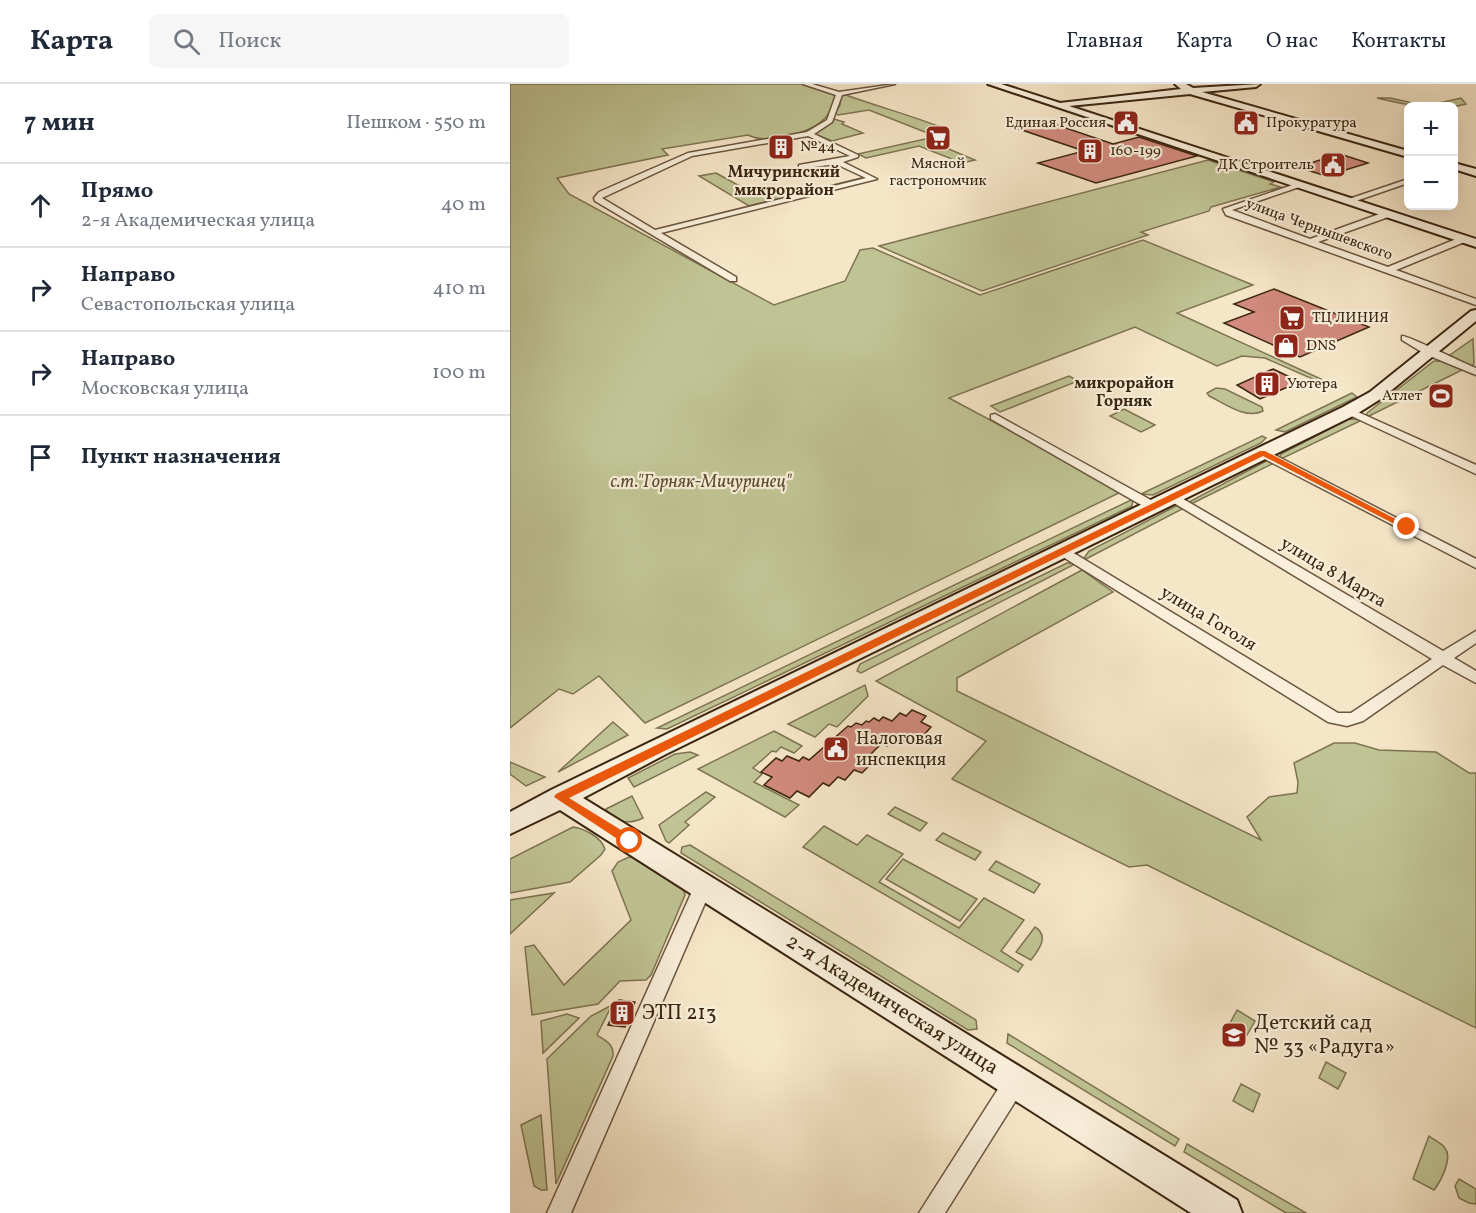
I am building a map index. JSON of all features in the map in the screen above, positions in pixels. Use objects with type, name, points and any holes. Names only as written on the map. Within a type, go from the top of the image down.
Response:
[{"type":"main road","points":[[992,84],[1476,243]]},
{"type":"main road","points":[[1179,84],[1191,91],[1404,153]]},
{"type":"main road","points":[[1056,105],[1256,84]]},
{"type":"main road","points":[[1030,97],[1061,93]]},
{"type":"main road","points":[[1458,167],[1476,173]]},
{"type":"main road","points":[[517,819],[1349,411],[1376,395],[1476,314]]},
{"type":"main road","name":"2-я Академическая улица","points":[[560,797],[1224,1213]]},
{"type":"street","points":[[806,84],[839,94],[892,84]]},
{"type":"street","points":[[733,279],[598,201],[598,198],[602,194],[690,154],[809,134],[830,121],[839,94]]},
{"type":"street","points":[[802,167],[837,162],[856,156],[809,134]]},
{"type":"street","points":[[652,232],[873,179],[837,162]]},
{"type":"street","points":[[1347,201],[1404,182]]},
{"type":"street","name":"улица Чернышевского","points":[[1301,186],[1227,209],[1230,213],[1476,302]]},
{"type":"street","points":[[1311,242],[1388,214]]},
{"type":"street","points":[[1389,270],[1464,239]]},
{"type":"street","points":[[1406,338],[1429,352],[1476,372]]},
{"type":"street","points":[[1349,411],[1476,470]]},
{"type":"street","points":[[996,417],[1154,507]]},
{"type":"street","points":[[1263,453],[1476,564]]},
{"type":"street","name":"улица 8 Марта","points":[[1173,496],[1476,678]]},
{"type":"street","name":"улица Гоголя","points":[[1062,552],[1334,718],[1347,720],[1357,717],[1441,659]]},
{"type":"street","points":[[1441,659],[1476,636]]},
{"type":"street","points":[[559,1213],[703,887]]},
{"type":"street","points":[[931,1213],[1015,1082]]},
{"type":"green space","name":"с.т.\"Горняк-Мичуринец\"","points":[[510,84],[801,84],[836,95],[826,117],[811,128],[789,136],[766,139],[748,135],[662,149],[668,155],[557,178],[569,194],[774,305],[845,281],[860,250],[873,248],[980,295],[1143,240],[1253,285],[1177,313],[1321,379],[1317,381],[1265,358],[1242,356],[1217,366],[1135,327],[949,398],[1123,491],[645,723],[599,676],[573,694],[559,689],[510,728]]},
{"type":"green space","points":[[846,95],[943,128],[937,130],[941,132],[930,134],[869,110],[838,115],[835,113],[840,105],[840,96]]},
{"type":"green space","points":[[1377,98],[1408,102],[1404,104]]},
{"type":"green space","points":[[1461,98],[1466,104],[1458,106],[1458,102],[1444,102]]},
{"type":"green space","points":[[834,119],[863,133],[832,141],[815,134]]},
{"type":"green space","points":[[925,139],[975,160],[962,163],[919,146],[866,158],[858,154]]},
{"type":"green space","points":[[1208,160],[1274,182],[1270,184],[1281,187],[1211,207],[1209,211],[1141,232],[1148,235],[982,291],[879,246]]},
{"type":"green space","points":[[716,173],[756,195],[784,188],[796,194],[861,178],[864,180],[749,206],[699,176]]},
{"type":"green space","points":[[1473,339],[1474,364],[1470,367],[1447,357]]},
{"type":"green space","points":[[1434,361],[1444,361],[1464,369],[1367,417],[1367,413]]},
{"type":"green space","points":[[1069,376],[1078,381],[1000,412],[991,406]]},
{"type":"green space","points":[[1216,388],[1225,389],[1262,407],[1263,411],[1242,412],[1228,406],[1207,393]]},
{"type":"green space","points":[[1352,393],[1357,397],[1285,432],[1276,430]]},
{"type":"green space","points":[[1124,409],[1155,425],[1141,432],[1110,416]]},
{"type":"green space","points":[[1349,419],[1362,420],[1279,458],[1281,454]]},
{"type":"green space","points":[[1262,436],[1266,438],[1261,443],[1153,495],[1141,494]]},
{"type":"green space","points":[[1268,460],[1276,462],[1191,504],[1189,502]]},
{"type":"green space","points":[[1133,499],[1132,506],[667,729],[657,728]]},
{"type":"green space","points":[[1176,506],[1184,508],[1082,561],[1089,551]]},
{"type":"green space","points":[[1067,563],[1075,564],[861,673],[857,671],[860,664]]},
{"type":"green space","points":[[1082,570],[1113,592],[957,678],[957,691],[1261,840],[1247,817],[1269,797],[1297,793],[1298,782],[1294,763],[1334,743],[1355,743],[1379,750],[1436,752],[1469,773],[1476,773],[1476,1028],[1147,865],[1129,867],[952,779],[986,741],[876,681]]},
{"type":"green space","points":[[865,685],[868,696],[837,727],[829,724],[815,737],[788,724]]},
{"type":"green space","points":[[613,722],[628,735],[558,772]]},
{"type":"green space","points":[[774,731],[802,746],[794,753],[781,747],[776,752],[772,751],[753,768],[762,774],[754,782],[799,805],[785,817],[698,769]]},
{"type":"green space","points":[[690,752],[698,755],[634,787],[628,778],[675,754]]},
{"type":"green space","points":[[510,762],[545,777],[526,786],[510,774]]},
{"type":"green space","points":[[706,792],[715,797],[685,822],[689,825],[669,843],[666,841],[659,825]]},
{"type":"green space","points":[[632,796],[643,818],[622,821],[612,818],[606,809]]},
{"type":"green space","points":[[895,807],[927,823],[920,831],[888,814]]},
{"type":"green space","points":[[824,826],[857,845],[867,835],[903,854],[879,882],[959,928],[984,898],[1024,920],[1001,951],[1023,965],[1018,972],[803,847]]},
{"type":"green space","points":[[573,827],[587,832],[600,841],[605,849],[601,855],[570,882],[510,893],[510,859]]},
{"type":"green space","points":[[943,833],[981,852],[975,860],[936,840]]},
{"type":"green space","points":[[690,845],[976,1020],[977,1029],[968,1030],[681,853],[682,847]]},
{"type":"green space","points":[[629,857],[636,858],[683,888],[685,895],[651,975],[646,980],[620,981],[598,1004],[532,1015],[525,947],[534,945],[564,985],[631,920],[612,871],[618,862]]},
{"type":"green space","points":[[903,859],[977,899],[960,921],[886,879]]},
{"type":"green space","points":[[996,861],[1040,884],[1034,893],[989,870]]},
{"type":"green space","points":[[554,893],[510,934],[510,900]]},
{"type":"green space","points":[[1035,927],[1042,935],[1042,939],[1031,960],[1016,952]]},
{"type":"green space","points":[[612,1005],[597,1035],[611,1046],[613,1056],[556,1184],[547,1059],[591,1016]]},
{"type":"green space","points":[[1237,1010],[1255,1021],[1247,1035],[1229,1025]]},
{"type":"green space","points":[[567,1014],[579,1018],[543,1053],[541,1021]]},
{"type":"green space","points":[[1008,1034],[1179,1139],[1175,1146],[1007,1043]]},
{"type":"green space","points":[[1326,1062],[1346,1073],[1338,1089],[1319,1078]]},
{"type":"green space","points":[[1241,1084],[1260,1094],[1253,1112],[1233,1101]]},
{"type":"green space","points":[[541,1115],[547,1190],[534,1186],[521,1125]]},
{"type":"green space","points":[[1429,1136],[1444,1146],[1448,1158],[1443,1175],[1434,1190],[1413,1179]]},
{"type":"green space","points":[[1187,1144],[1306,1213],[1286,1213],[1184,1152]]},
{"type":"green space","points":[[1459,1179],[1476,1189],[1476,1204],[1459,1198],[1455,1186]]},
{"type":"building","points":[[1048,122],[1113,144],[1139,137],[1197,156],[1096,183],[1038,163],[1084,151],[1019,129]]},
{"type":"building","name":"ДК Строитель","points":[[1340,154],[1368,163],[1326,176],[1297,167]]},
{"type":"building","name":"ТЦ ЛИНИЯ","points":[[1274,289],[1369,327],[1300,357],[1224,323],[1254,312],[1234,304]]},
{"type":"building","name":"Уютера","points":[[1273,369],[1296,380],[1293,381],[1297,383],[1260,399],[1237,385]]},
{"type":"building","points":[[912,710],[926,716],[921,722],[931,727],[923,736],[917,733],[908,743],[895,737],[887,746],[882,743],[865,760],[872,763],[862,773],[854,770],[845,780],[838,777],[829,786],[823,783],[809,797],[797,791],[790,798],[764,785],[772,777],[761,772],[776,758],[782,761],[787,756],[799,761],[803,757],[809,760],[848,726],[851,727],[856,723],[862,725],[874,718],[879,721],[883,717],[892,721],[900,713],[906,716]]},
{"type":"building","name":"ЭТП 213","points":[[619,1000],[635,1002],[625,1027],[608,1025]]},
{"type":"place","name":"Единая Россия","points":[[1126,123]]},
{"type":"place","name":"Прокуратура","points":[[1246,123]]},
{"type":"place","name":"Мясной гастрономчик","points":[[938,138]]},
{"type":"place","name":"№44","points":[[781,147]]},
{"type":"place","name":"160-199","points":[[1090,151]]},
{"type":"place","name":"ДК Строитель","points":[[1333,165]]},
{"type":"place","name":"ТЦ ЛИНИЯ","points":[[1292,318]]},
{"type":"place","name":"DNS","points":[[1286,346]]},
{"type":"place","name":"Уютера","points":[[1267,384]]},
{"type":"place","name":"Атлет","points":[[1441,396]]},
{"type":"place","name":"Налоговая инспекция","points":[[836,749]]},
{"type":"place","name":"ЭТП 213","points":[[622,1013]]},
{"type":"place","name":"Детский сад № 33 «Радуга»","points":[[1234,1035]]},
{"type":"district","name":"Мичуринский микрорайон","points":[[784,182]]},
{"type":"district","name":"микрорайон Горняк","points":[[1124,393]]},
{"type":"route","points":[[630,841],[560,797],[1263,453],[1407,527]]}]
